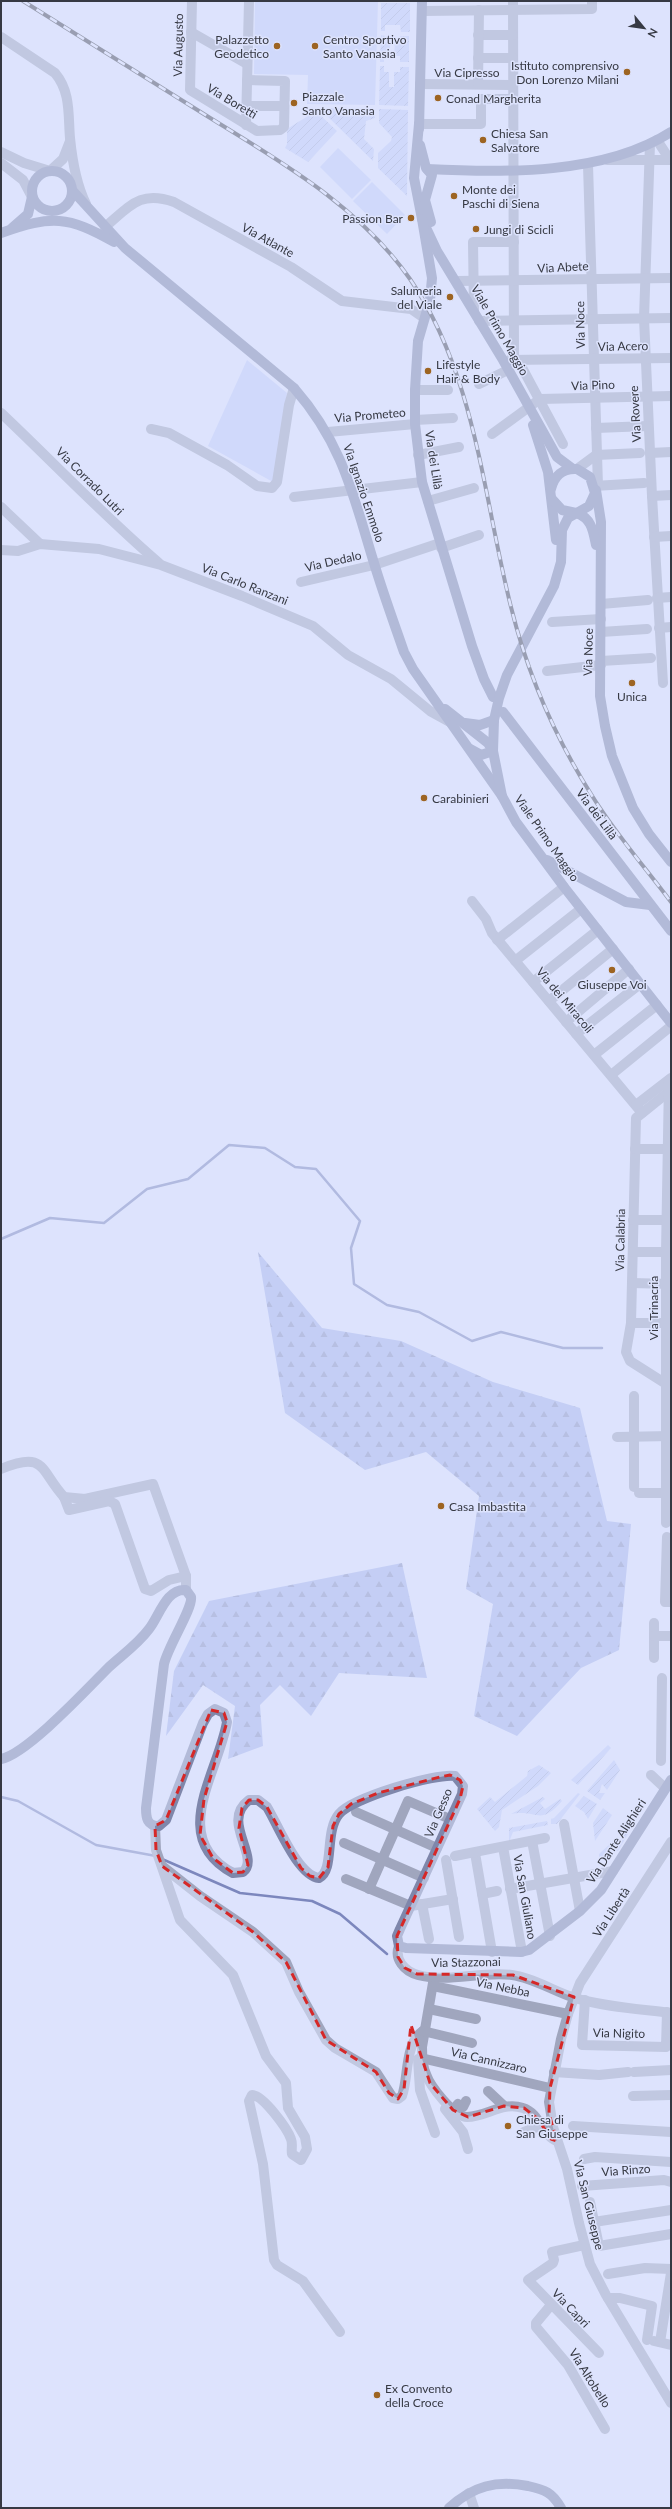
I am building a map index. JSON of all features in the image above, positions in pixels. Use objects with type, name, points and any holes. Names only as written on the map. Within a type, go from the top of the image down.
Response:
[{"type":"street","name":"Via Augusto","points":[[190,90],[192,1]]},
{"type":"street","points":[[246,125],[249,1]]},
{"type":"street","points":[[447,265],[437,251],[422,219],[414,178],[419,124],[422,6],[484,7],[592,5]]},
{"type":"street","points":[[513,6],[514,320],[516,360],[540,399],[563,444]]},
{"type":"street","points":[[478,84],[478,35],[484,7]]},
{"type":"street","points":[[191,32],[248,64]]},
{"type":"street","points":[[478,35],[513,35]]},
{"type":"street","points":[[1,37],[56,73],[62,80],[68,103],[70,139],[79,188],[90,211]]},
{"type":"street","points":[[478,58],[513,58]]},
{"type":"street","points":[[246,106],[282,106],[285,81],[247,80]]},
{"type":"street","name":"Via Cipresso","points":[[420,84],[513,85]]},
{"type":"street","name":"Via Boretti","points":[[190,90],[257,131],[280,130],[284,127],[282,106]]},
{"type":"street","points":[[419,124],[481,124],[481,99],[513,99]]},
{"type":"street","points":[[419,124],[421,152],[426,169],[431,173],[426,200],[428,216],[447,265]]},
{"type":"street","points":[[414,178],[419,169],[513,169],[588,165],[653,142],[671,132]]},
{"type":"street","points":[[4,232],[28,214],[35,180],[50,171],[63,159],[70,139]]},
{"type":"street","points":[[653,142],[670,160]]},
{"type":"street","name":"Via Rovere","points":[[653,142],[648,160],[644,278],[648,426],[645,453],[652,496],[654,537],[653,599],[666,660],[663,683]]},
{"type":"street","points":[[1,152],[24,163],[65,176],[72,190],[125,248]]},
{"type":"street","points":[[604,160],[670,160]]},
{"type":"street","points":[[1,163],[23,180],[39,207],[76,222],[125,248]]},
{"type":"street","name":"Via Noce","points":[[588,165],[596,428],[596,486]]},
{"type":"street","points":[[414,178],[422,186],[430,181],[466,170]]},
{"type":"street","points":[[4,232],[56,213],[69,202],[77,173]]},
{"type":"street","name":"Via Atlante","points":[[105,227],[144,198],[161,198],[174,202],[291,267],[342,301],[411,309],[424,318]]},
{"type":"street","name":"Via dei Lillà","points":[[422,219],[432,278],[430,300],[418,341],[415,390],[415,422],[422,482],[440,545],[484,679],[493,697]]},
{"type":"street","points":[[474,311],[473,242],[514,242]]},
{"type":"street","name":"Via Ignazio Emmolo","points":[[125,248],[294,388],[312,408],[328,432],[352,491],[374,565],[404,652],[413,669],[502,796]]},
{"type":"street","points":[[432,278],[437,272],[447,265]]},
{"type":"street","name":"Viale Primo Maggio","points":[[447,265],[503,360],[529,409]]},
{"type":"street","name":"Via Abete","points":[[457,282],[515,282],[592,278],[671,278]]},
{"type":"street","points":[[479,321],[671,318]]},
{"type":"street","name":"Via Acero","points":[[503,360],[671,358]]},
{"type":"street","points":[[479,384],[508,370]]},
{"type":"street","points":[[151,428],[169,433],[227,465],[257,486],[266,489],[272,488],[277,482],[289,405],[294,388]]},
{"type":"street","points":[[415,390],[448,390]]},
{"type":"street","name":"Via Pino","points":[[540,399],[671,396]]},
{"type":"street","points":[[492,434],[529,409],[540,399]]},
{"type":"street","points":[[529,409],[557,457],[590,477],[596,486],[601,522],[600,560]]},
{"type":"street","points":[[529,409],[548,472],[552,494],[562,510],[577,513],[588,519],[592,525],[600,560]]},
{"type":"street","name":"Via Corrado Lutri","points":[[1,413],[62,470],[121,531],[161,565]]},
{"type":"street","name":"Via Prometeo","points":[[328,432],[453,418]]},
{"type":"street","points":[[596,428],[648,426]]},
{"type":"street","points":[[418,455],[459,447]]},
{"type":"street","points":[[557,576],[558,562],[552,482],[561,472],[575,469],[596,455],[671,452]]},
{"type":"street","points":[[294,497],[422,482]]},
{"type":"street","points":[[596,486],[644,482]]},
{"type":"street","points":[[557,576],[561,562],[562,530],[568,518],[589,506],[595,493],[596,486]]},
{"type":"street","points":[[428,501],[474,488]]},
{"type":"street","points":[[652,496],[671,495]]},
{"type":"street","points":[[1,507],[40,544]]},
{"type":"street","name":"Via Dedalo","points":[[301,582],[374,565],[479,535]]},
{"type":"street","points":[[654,537],[671,536]]},
{"type":"street","name":"Via Carlo Ranzani","points":[[1,550],[18,551],[40,544],[99,549],[161,565],[242,596],[313,626],[348,655],[391,679],[426,708],[450,722]]},
{"type":"street","name":"Via Noce","points":[[600,560],[600,696],[608,741],[620,780],[649,834],[671,862]]},
{"type":"street","name":"Viale Primo Maggio","points":[[557,576],[549,596],[507,675],[494,720],[493,752],[502,796],[516,822],[564,887],[671,1023]]},
{"type":"street","points":[[601,604],[671,597]]},
{"type":"street","points":[[552,622],[601,619]]},
{"type":"street","points":[[659,628],[671,627]]},
{"type":"street","points":[[601,632],[647,629]]},
{"type":"street","points":[[547,671],[601,663],[651,658]]},
{"type":"street","points":[[438,704],[488,743],[493,752],[481,755],[468,748]]},
{"type":"street","name":"Via dei Lillà","points":[[503,712],[671,931]]},
{"type":"street","points":[[462,722],[480,725],[494,720]]},
{"type":"street","points":[[543,858],[626,902],[650,905]]},
{"type":"street","points":[[497,940],[564,887]]},
{"type":"street","name":"Via dei Miracoli","points":[[472,901],[486,919],[497,940],[611,1075],[638,1112]]},
{"type":"street","points":[[516,961],[581,909]]},
{"type":"street","points":[[533,982],[598,930]]},
{"type":"street","points":[[549,1001],[613,950]]},
{"type":"street","points":[[566,1022],[629,969]]},
{"type":"street","points":[[576,1034],[640,984]]},
{"type":"street","points":[[594,1055],[657,1005]]},
{"type":"street","points":[[611,1075],[671,1026]]},
{"type":"street","points":[[638,1112],[670,1085]]},
{"type":"street","name":"Via Trinacria","points":[[666,1523],[669,1436],[668,1252],[670,1085]]},
{"type":"street","name":"Via Calabria","points":[[638,1112],[635,1149],[631,1323],[626,1352],[630,1361],[669,1385]]},
{"type":"street","points":[[635,1149],[669,1149]]},
{"type":"street","points":[[634,1220],[669,1220]]},
{"type":"street","points":[[633,1252],[668,1252]]},
{"type":"street","points":[[632,1283],[669,1284]]},
{"type":"street","points":[[631,1323],[669,1323]]},
{"type":"street","points":[[634,1396],[634,1437],[637,1490],[666,1493]]},
{"type":"street","points":[[617,1437],[669,1436]]},
{"type":"street","points":[[1,1469],[22,1462],[38,1464],[49,1475],[64,1497],[86,1503],[109,1501],[115,1504],[145,1589],[151,1591],[169,1580],[186,1576]]},
{"type":"street","points":[[86,1503],[153,1484],[186,1576],[186,1590],[192,1597],[191,1608],[169,1646],[162,1677],[146,1808],[147,1821],[155,1826],[156,1850],[180,1920],[233,1975],[266,2056],[286,2084],[288,2108],[306,2143],[305,2155],[301,2160],[294,2158],[291,2150],[291,2138],[263,2100],[258,2095],[252,2095],[248,2101],[263,2164],[272,2251],[277,2265],[303,2281],[340,2332]]},
{"type":"street","points":[[667,1537],[668,1602]]},
{"type":"street","points":[[1,1759],[19,1750],[46,1727],[142,1638],[169,1597],[175,1591],[186,1590]]},
{"type":"street","points":[[654,1622],[654,1658]]},
{"type":"street","points":[[654,1636],[671,1636]]},
{"type":"street","points":[[661,1761],[666,1742],[666,1707],[662,1678]]},
{"type":"street","name":"Via Gesso","points":[[155,1826],[159,1826],[166,1820],[206,1718],[208,1714],[215,1709],[224,1713],[227,1722],[204,1799],[199,1828],[203,1842],[219,1864],[233,1873],[240,1873],[248,1865],[248,1855],[240,1836],[239,1820],[245,1803],[253,1799],[263,1803],[267,1807],[301,1868],[310,1876],[319,1878],[326,1872],[328,1867],[329,1842],[333,1826],[345,1808],[378,1793],[450,1775],[460,1780],[463,1786],[462,1794],[397,1936],[399,1946]]},
{"type":"street","points":[[651,1775],[668,1784]]},
{"type":"street","name":"Via Dante Alighieri","points":[[399,1946],[406,1948],[522,1952],[550,1936],[580,1911],[601,1890],[668,1784]]},
{"type":"street","points":[[369,1889],[408,1801],[450,1819]]},
{"type":"street","points":[[356,1812],[437,1848]]},
{"type":"street","points":[[564,1824],[580,1911]]},
{"type":"street","points":[[460,1937],[453,1899],[450,1858],[545,1838]]},
{"type":"street","points":[[532,1841],[550,1936]]},
{"type":"street","name":"Via Libertà","points":[[574,1997],[580,1983],[671,1842]]},
{"type":"street","points":[[344,1843],[424,1878]]},
{"type":"street","name":"Via San Giuliano","points":[[503,1847],[522,1952]]},
{"type":"street","points":[[475,1853],[492,1952]]},
{"type":"street","points":[[162,1866],[200,1896],[253,1932],[286,1962],[299,1992],[326,2040],[335,2048],[376,2072],[393,2098],[398,2099],[402,2096],[407,2063],[418,2034],[423,2031],[472,2043]]},
{"type":"street","points":[[510,1889],[613,1871]]},
{"type":"street","points":[[346,1879],[411,1906],[453,1899]]},
{"type":"street","points":[[482,1894],[497,1891]]},
{"type":"street","points":[[422,1904],[429,1939]]},
{"type":"street","name":"Via Stazzonai","points":[[399,1946],[398,1957],[405,1968],[433,1981],[486,1974],[513,1975],[551,1986],[574,1997],[585,2000],[669,2013]]},
{"type":"street","points":[[433,1981],[429,2009],[423,2031],[422,2052],[425,2082],[463,2132],[468,2149]]},
{"type":"street","name":"Via Nebba","points":[[433,1981],[568,2014]]},
{"type":"street","name":"Via San Giuseppe","points":[[574,1997],[568,2014],[550,2088],[550,2114],[557,2141],[567,2169],[584,2245],[594,2273],[671,2403]]},
{"type":"street","name":"Via Nigito","points":[[585,2000],[582,2045],[666,2047],[669,2013]]},
{"type":"street","points":[[429,2009],[476,2019]]},
{"type":"street","points":[[422,2052],[417,2064],[419,2084],[436,2133]]},
{"type":"street","name":"Via Cannizzaro","points":[[422,2052],[550,2088]]},
{"type":"street","points":[[554,2072],[599,2075],[671,2070]]},
{"type":"street","points":[[425,2073],[430,2083],[453,2110],[462,2116],[468,2117],[504,2106],[524,2108],[538,2119],[551,2139],[557,2141]]},
{"type":"street","points":[[488,2091],[504,2106]]},
{"type":"street","points":[[633,2096],[671,2095]]},
{"type":"street","points":[[453,2110],[458,2104],[463,2107],[466,2101]]},
{"type":"street","points":[[524,2132],[542,2125]]},
{"type":"street","points":[[573,2126],[671,2132]]},
{"type":"street","points":[[584,2159],[612,2158],[671,2162]]},
{"type":"street","name":"Via Rinzo","points":[[582,2186],[664,2180],[671,2182]]},
{"type":"street","points":[[590,2202],[599,2246],[671,2234]]},
{"type":"street","points":[[594,2222],[644,2212],[671,2210]]},
{"type":"street","name":"Via Capri","points":[[584,2245],[552,2252],[554,2260],[552,2263],[528,2280],[599,2353]]},
{"type":"street","points":[[608,2274],[645,2268],[671,2269]]},
{"type":"street","points":[[660,2342],[671,2273]]},
{"type":"street","points":[[608,2298],[620,2298],[652,2306],[647,2340]]},
{"type":"street","name":"Via Altobello","points":[[551,2305],[536,2323],[536,2327],[568,2365],[605,2429]]},
{"type":"street","points":[[632,2337],[671,2344]]},
{"type":"street","points":[[449,2508],[469,2493],[492,2484],[503,2483],[546,2490],[554,2496],[561,2508]]},
{"type":"street","points":[[469,2493],[474,2508]]},
{"type":"highlighted area","points":[[211,1710],[224,1713],[227,1722],[204,1799],[200,1835],[213,1858],[233,1873],[243,1872],[248,1865],[239,1828],[242,1808],[249,1800],[258,1800],[267,1807],[301,1868],[310,1876],[319,1878],[328,1867],[333,1826],[339,1814],[351,1804],[378,1793],[440,1777],[450,1775],[460,1780],[463,1786],[460,1799],[397,1936],[398,1957],[405,1968],[417,1974],[513,1975],[574,1997],[550,2088],[549,2114],[557,2141],[551,2139],[538,2119],[524,2108],[504,2106],[468,2117],[453,2110],[430,2083],[411,2025],[404,2089],[398,2099],[389,2093],[376,2072],[326,2040],[286,1962],[253,1932],[162,1866],[156,1850],[155,1826],[166,1820]]},
{"type":"green space","points":[[258,1252],[322,1328],[401,1341],[493,1382],[580,1408],[607,1521],[631,1524],[619,1650],[581,1668],[517,1736],[474,1716],[493,1604],[466,1589],[479,1496],[426,1452],[365,1470],[285,1413]]},
{"type":"green space","points":[[402,1563],[427,1678],[339,1673],[311,1716],[280,1685],[260,1705],[263,1746],[228,1759],[235,1706],[203,1685],[166,1736],[174,1671],[209,1601]]},
{"type":"shaded area","name":"Centro Sportivo Santo Vanasia","points":[[255,1],[378,1],[375,105],[307,104],[308,75],[254,74]]},
{"type":"shaded area","points":[[381,3],[410,3],[410,32],[401,32],[400,25],[385,25],[385,31],[381,31]]},
{"type":"shaded area","points":[[381,35],[385,36],[385,42],[390,42],[390,56],[384,56],[384,62],[380,62]]},
{"type":"shaded area","points":[[400,36],[409,36],[409,62],[400,62],[400,56],[394,56],[395,42],[400,42]]},
{"type":"shaded area","points":[[380,66],[384,66],[384,72],[389,72],[389,87],[394,87],[394,72],[400,72],[400,67],[409,67],[408,106],[379,105]]},
{"type":"shaded area","points":[[319,108],[375,109],[375,118],[366,121],[364,139],[374,149],[373,161]]},
{"type":"shaded area","points":[[379,109],[408,110],[407,196],[378,168],[378,153],[391,141],[392,137],[379,123]]},
{"type":"shaded area","points":[[316,111],[337,131],[308,162],[285,148],[287,144],[287,129]]},
{"type":"shaded area","points":[[338,148],[371,180],[352,199],[320,167]]},
{"type":"shaded area","points":[[372,182],[405,215],[387,234],[353,201]]},
{"type":"shaded area","points":[[247,360],[287,393],[273,482],[208,446]]},
{"type":"shaded area","points":[[608,1745],[611,1748],[578,1785],[571,1780]]},
{"type":"shaded area","points":[[614,1760],[620,1770],[607,1790],[602,1784],[599,1793],[605,1793],[600,1800],[587,1791]]},
{"type":"shaded area","points":[[539,1765],[551,1773],[538,1786],[502,1810],[499,1827],[495,1831],[477,1809],[490,1797],[495,1802],[527,1776],[528,1771]]},
{"type":"shaded area","points":[[578,1793],[580,1794],[557,1824],[551,1824],[551,1819],[554,1818]]},
{"type":"shaded area","points":[[584,1796],[597,1804],[588,1819],[584,1812],[575,1806]]},
{"type":"shaded area","points":[[543,1797],[545,1799],[540,1803],[545,1809],[560,1799],[562,1801],[554,1809],[543,1815],[520,1813],[511,1814]]},
{"type":"shaded area","points":[[603,1808],[612,1815],[595,1841],[593,1823]]},
{"type":"shaded area","points":[[547,1821],[548,1825],[513,1832],[509,1842],[509,1828]]},
{"type":"shaded area","points":[[625,1833],[628,1834],[618,1851],[605,1853],[605,1856],[599,1857],[599,1854],[611,1843],[616,1847]]},
{"type":"waterway","points":[[1,1239],[50,1218],[104,1223],[147,1189],[188,1179],[229,1145],[265,1148],[295,1167],[316,1169],[360,1221],[351,1248],[354,1284],[387,1305],[419,1312],[472,1341],[501,1332],[563,1348],[602,1348]]},
{"type":"waterway","points":[[1,1797],[18,1801],[96,1845],[156,1856]]},
{"type":"waterway","points":[[162,1859],[240,1893],[312,1901],[340,1914],[387,1954]]},
{"type":"railway","points":[[23,1],[263,151],[317,187],[343,207],[367,229],[390,253],[410,279],[432,316],[450,356],[464,396],[475,438],[511,607],[525,656],[544,704],[566,750],[600,808],[671,902]]},
{"type":"place","name":"Palazzetto Geodetico","points":[[277,46]]},
{"type":"place","name":"Centro Sportivo Santo Vanasia","points":[[315,46]]},
{"type":"place","name":"Istituto comprensivo Don Lorenzo Milani","points":[[627,72]]},
{"type":"place","name":"Conad Margherita","points":[[438,98]]},
{"type":"place","name":"Piazzale Santo Vanasia","points":[[294,103]]},
{"type":"place","name":"Chiesa San Salvatore","points":[[483,140]]},
{"type":"place","name":"Monte dei Paschi di Siena","points":[[454,196]]},
{"type":"place","name":"Passion Bar","points":[[411,218]]},
{"type":"place","name":"Jungi di Scicli","points":[[476,229]]},
{"type":"place","name":"Salumeria del Viale","points":[[450,297]]},
{"type":"place","name":"Lifestyle Hair & Body","points":[[428,371]]},
{"type":"place","name":"Unica","points":[[632,683]]},
{"type":"place","name":"Carabinieri","points":[[424,798]]},
{"type":"place","name":"Giuseppe Voi","points":[[612,970]]},
{"type":"place","name":"Casa Imbastita","points":[[441,1506]]},
{"type":"place","name":"Chiesa di San Giuseppe","points":[[508,2126]]},
{"type":"place","name":"Ex Convento della Croce","points":[[377,2395]]}]
